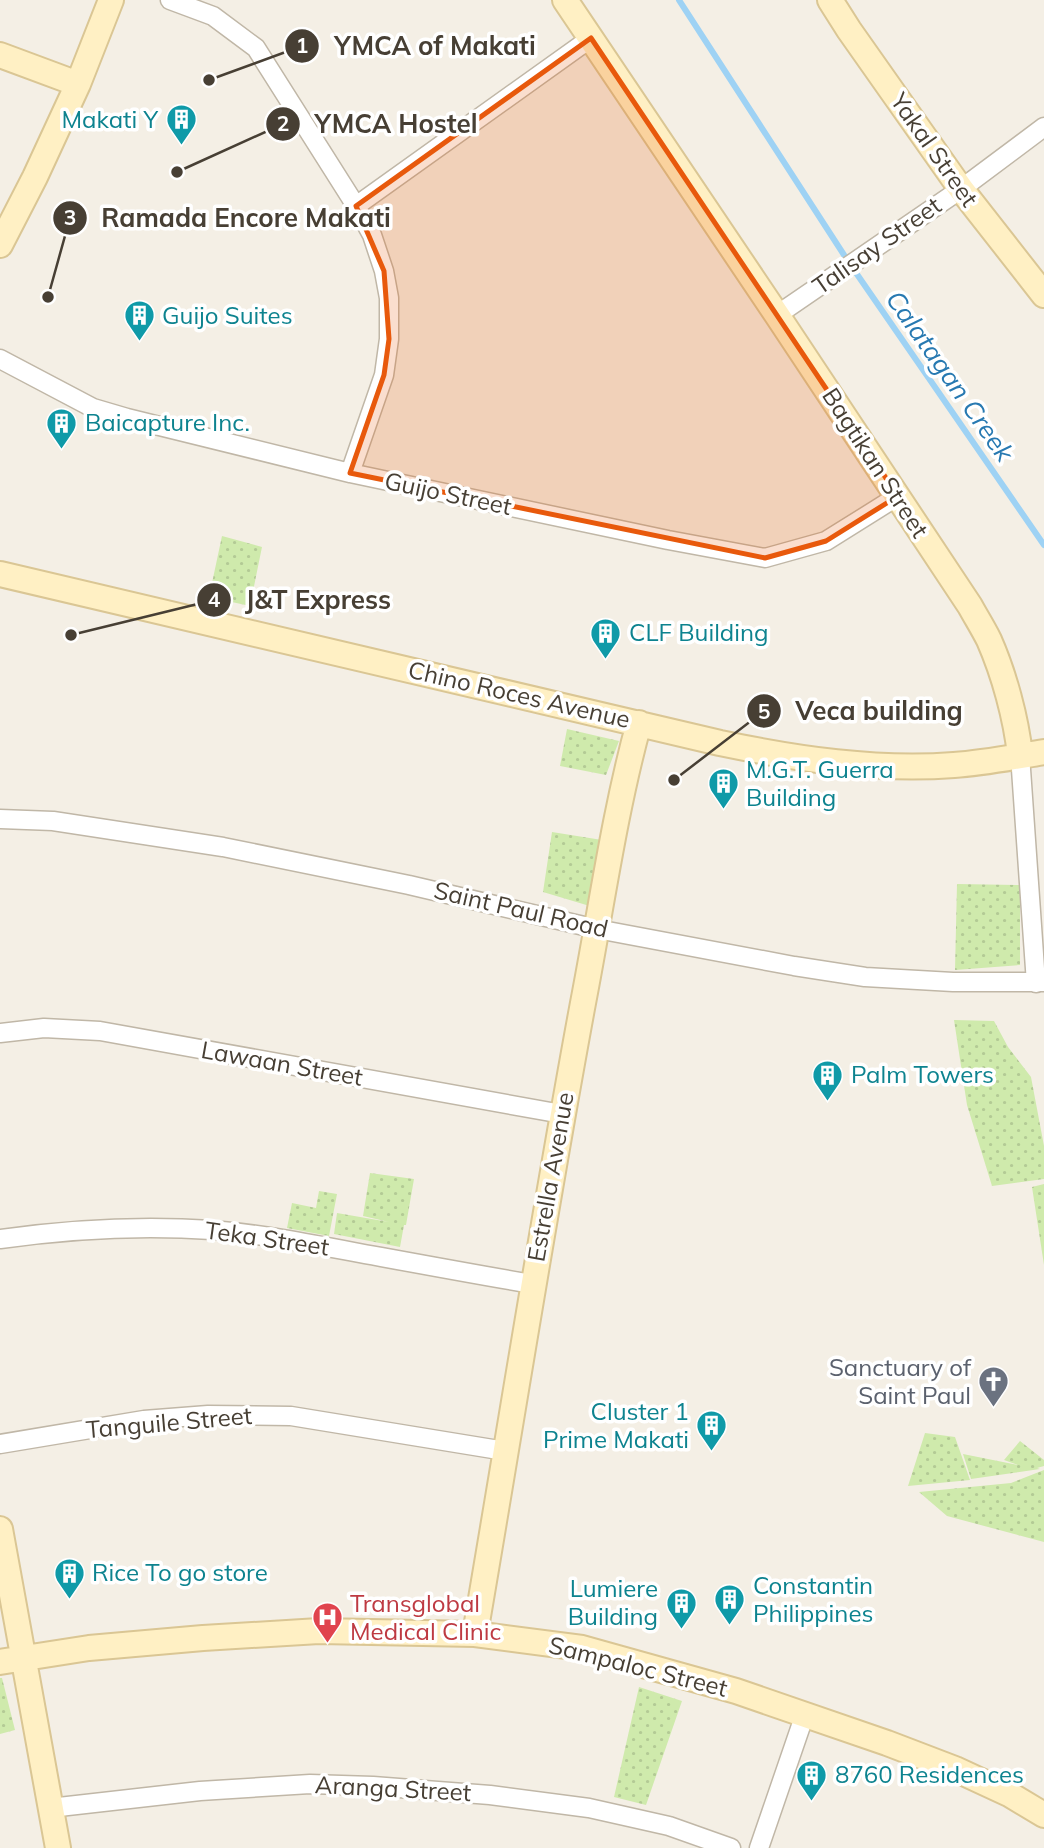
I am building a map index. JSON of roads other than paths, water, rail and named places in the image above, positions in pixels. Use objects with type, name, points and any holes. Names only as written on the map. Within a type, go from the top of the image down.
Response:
[{"type":"street","points":[[0,245],[36,177],[78,84],[111,0]]},
{"type":"street","points":[[170,0],[214,16],[256,48],[372,235],[384,271],[389,298],[389,339],[384,375],[350,473]]},
{"type":"street","name":"Bagtikan Street","points":[[565,0],[898,496],[989,639],[1011,709],[1032,753],[1040,983]]},
{"type":"street","name":"Yakal Street","points":[[830,0],[961,188],[1044,295]]},
{"type":"street","points":[[356,206],[590,38]]},
{"type":"street","points":[[0,55],[78,84]]},
{"type":"street","name":"Talisay Street","points":[[777,315],[1044,127]]},
{"type":"street","name":"Guijo Street","points":[[0,359],[93,408],[140,421],[350,473],[765,558],[827,541],[898,496]]},
{"type":"street","name":"Chino Roces Avenue","points":[[0,574],[773,754],[847,763],[954,765],[1032,753]]},
{"type":"street","name":"Estrella Avenue","points":[[475,1634],[562,1114],[614,836],[639,723]]},
{"type":"street","name":"Saint Paul Road","points":[[0,820],[52,821],[223,847],[409,885],[597,929],[794,966],[865,977],[1040,983]]},
{"type":"street","name":"Lawaan Street","points":[[0,1033],[44,1028],[100,1031],[562,1114]]},
{"type":"street","name":"Teka Street","points":[[0,1239],[101,1228],[214,1230],[532,1284]]},
{"type":"street","name":"Tanguile Street","points":[[0,1444],[144,1420],[208,1415],[291,1416],[505,1451]]},
{"type":"street","points":[[0,1529],[11,1660],[58,1848]]},
{"type":"street","name":"Sampaloc Street","points":[[11,1660],[89,1648],[319,1631],[475,1634],[582,1648],[736,1690],[805,1714],[955,1769],[1009,1794],[1044,1815]]},
{"type":"street","points":[[759,1848],[805,1714]]},
{"type":"street","name":"Aranga Street","points":[[50,1808],[200,1791],[310,1784],[386,1786],[491,1795],[589,1808],[669,1826],[731,1848]]},
{"type":"waterway","name":"Calatagan Creek","points":[[679,0],[844,255]]},
{"type":"waterway","name":"Calatagan Creek","points":[[852,267],[1044,545]]},
{"type":"place","name":"YMCA of Makati","points":[[209,80]]},
{"type":"place","name":"Makati Y","points":[[181,147]]},
{"type":"place","name":"YMCA Hostel","points":[[177,172]]},
{"type":"place","name":"Ramada Encore Makati","points":[[48,297]]},
{"type":"place","name":"Guijo Suites","points":[[139,343]]},
{"type":"place","name":"Baicapture Inc.","points":[[62,450]]},
{"type":"place","name":"J&T Express","points":[[71,635]]},
{"type":"place","name":"CLF Building","points":[[606,660]]},
{"type":"place","name":"Veca building","points":[[674,780]]},
{"type":"place","name":"M.G.T. Guerra Building","points":[[723,811]]},
{"type":"place","name":"Palm Towers","points":[[828,1102]]},
{"type":"place","name":"Sanctuary of Saint Paul","points":[[994,1409]]},
{"type":"place","name":"Cluster 1 Prime Makati","points":[[712,1453]]},
{"type":"place","name":"Rice To go store","points":[[69,1600]]},
{"type":"place","name":"Constantin Philippines","points":[[730,1627]]},
{"type":"place","name":"Lumiere Building","points":[[681,1630]]},
{"type":"place","name":"Transglobal Medical Clinic","points":[[327,1645]]},
{"type":"place","name":"8760 Residences","points":[[812,1802]]}]
